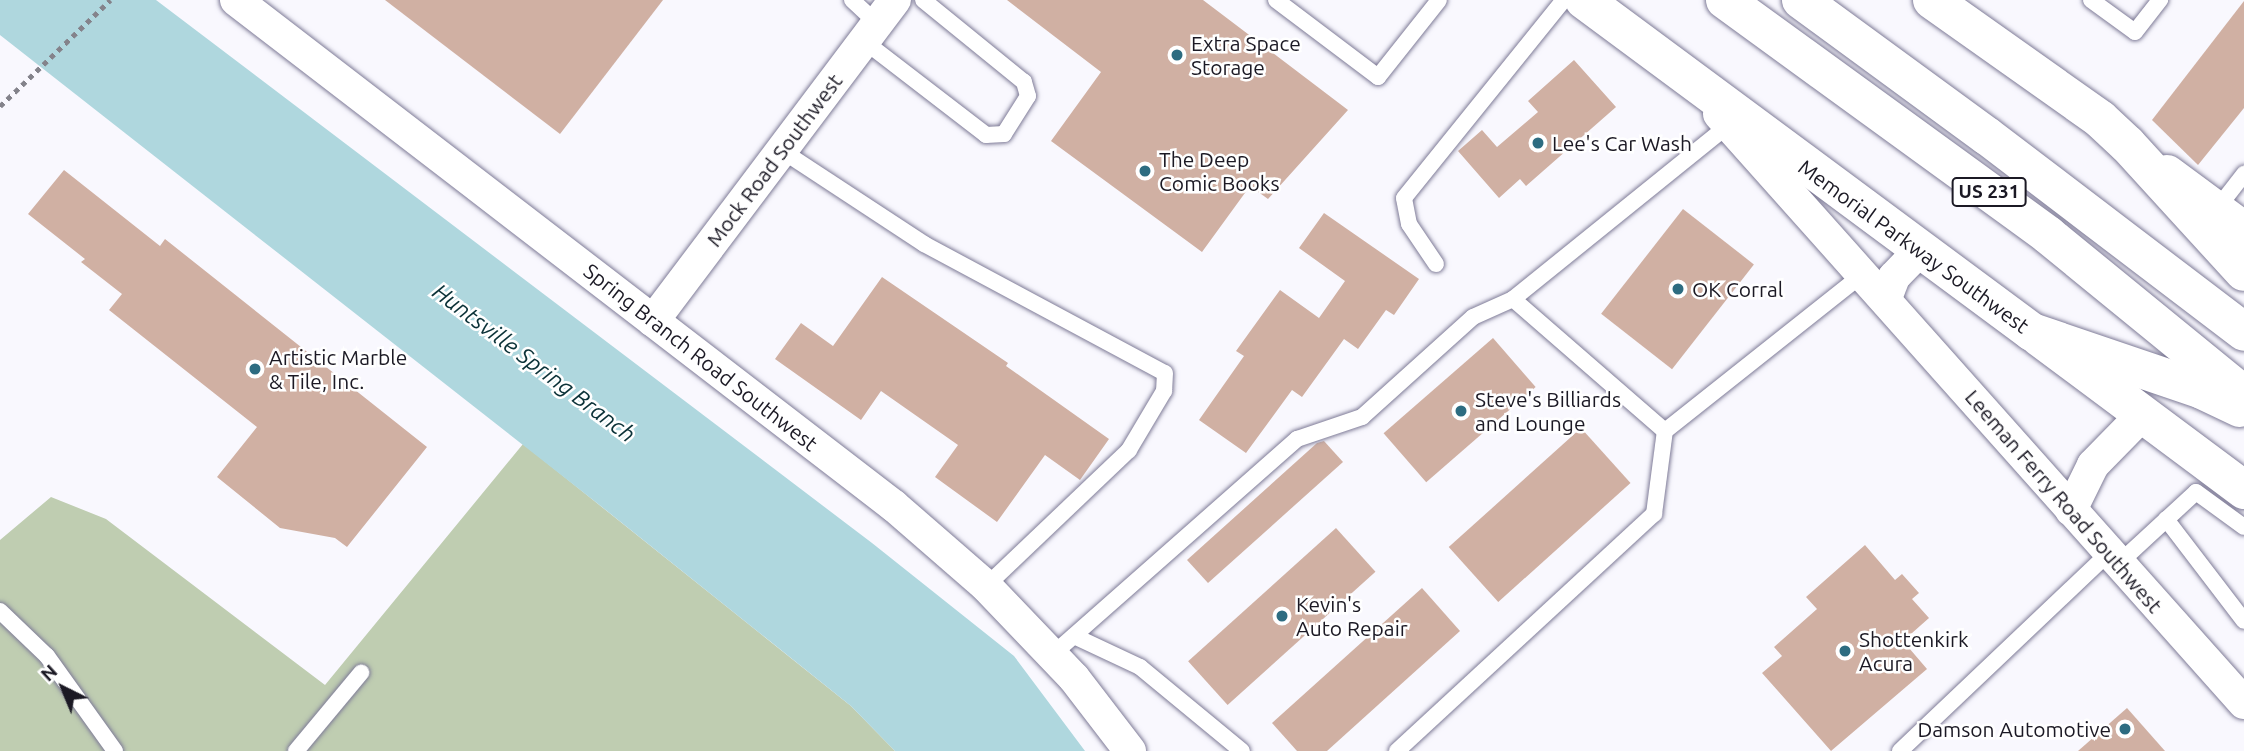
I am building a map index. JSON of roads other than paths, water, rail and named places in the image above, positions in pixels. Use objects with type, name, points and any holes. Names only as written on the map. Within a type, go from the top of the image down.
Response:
[{"type":"main road","name":"Memorial Parkway Southwest","points":[[1584,0],[2142,415],[2205,480],[2244,490]]},
{"type":"main road","name":"US 231","points":[[1725,0],[2048,235],[2244,395]]},
{"type":"main road","name":"US 231","points":[[1801,0],[1987,136],[2244,332]]},
{"type":"main road","points":[[1932,0],[2100,120],[2127,144],[2230,220]]},
{"type":"main road","points":[[2127,144],[2244,272]]},
{"type":"main road","points":[[2032,332],[2202,390],[2244,410]]},
{"type":"street","name":"Spring Branch Road Southwest","points":[[236,0],[894,506],[986,586],[1063,646],[1074,678],[1130,751]]},
{"type":"street","name":"Mock Road Southwest","points":[[653,321],[878,22]]},
{"type":"street","name":"Leeman Ferry Road Southwest","points":[[1687,79],[1886,298],[2113,559],[2244,703]]},
{"type":"street","points":[[1886,298],[1894,277],[1919,251]]},
{"type":"street","points":[[2071,510],[2093,465],[2142,415]]},
{"type":"lane","points":[[852,0],[878,22],[986,135],[1004,134],[1028,96],[1024,82],[923,0]]},
{"type":"lane","points":[[1276,0],[1378,77],[1439,0]]},
{"type":"lane","points":[[1436,264],[1409,224],[1404,198],[1564,0]]},
{"type":"lane","points":[[2091,0],[2135,32],[2160,0]]},
{"type":"lane","points":[[1063,646],[1297,439],[1362,416],[1472,317],[1513,299],[1729,125]]},
{"type":"lane","points":[[781,150],[924,244],[1166,373],[1164,391],[1129,450],[986,586]]},
{"type":"lane","points":[[2230,220],[2244,174]]},
{"type":"lane","points":[[1397,751],[1654,514],[1665,431],[1863,274]]},
{"type":"lane","points":[[1513,299],[1665,431]]},
{"type":"lane","points":[[1900,751],[2113,559],[2166,519],[2205,480],[2244,527]]},
{"type":"lane","points":[[2166,519],[2244,621]]},
{"type":"lane","points":[[0,611],[47,656],[115,751]]},
{"type":"lane","points":[[1063,646],[1140,667],[1242,751]]},
{"type":"lane","points":[[296,751],[361,673]]},
{"type":"water","name":"Huntsville Spring Branch","points":[[0,0],[156,0],[872,543],[1014,656],[1085,751],[895,751],[851,706],[0,35]]},
{"type":"place","name":"Extra Space Storage","points":[[1177,55]]},
{"type":"place","name":"Lee's Car Wash","points":[[1538,143]]},
{"type":"place","name":"The Deep Comic Books","points":[[1145,171]]},
{"type":"place","name":"OK Corral","points":[[1678,289]]},
{"type":"place","name":"Artistic Marble & Tile, Inc.","points":[[255,369]]},
{"type":"place","name":"Steve's Billiards and Lounge","points":[[1461,411]]},
{"type":"place","name":"Kevin's Auto Repair","points":[[1282,616]]},
{"type":"place","name":"Shottenkirk Acura","points":[[1845,651]]},
{"type":"place","name":"Damson Automotive","points":[[2125,729]]}]
